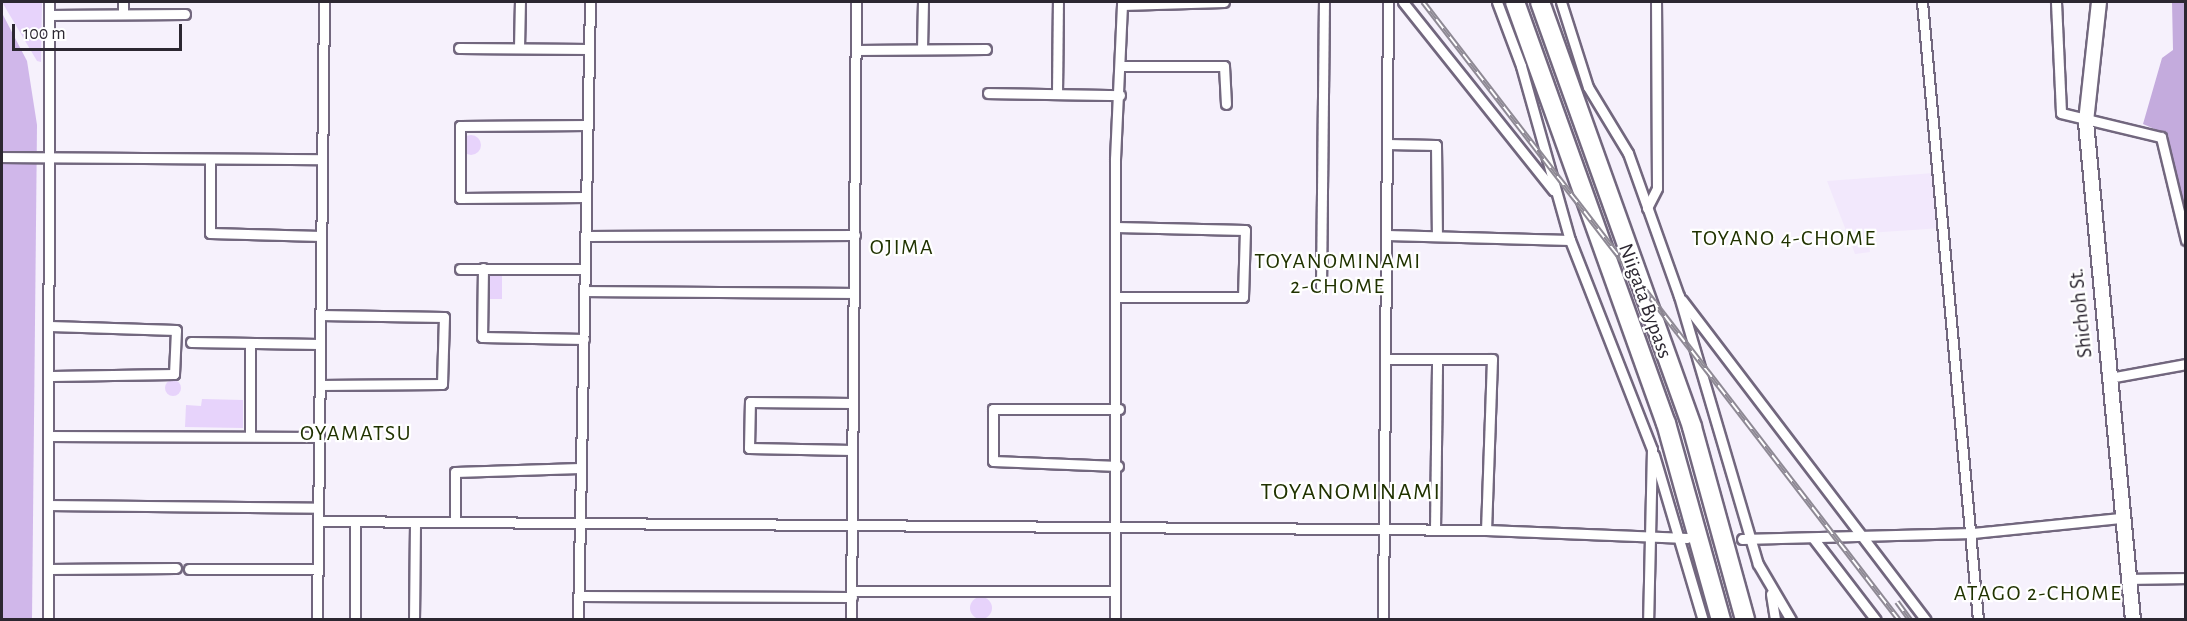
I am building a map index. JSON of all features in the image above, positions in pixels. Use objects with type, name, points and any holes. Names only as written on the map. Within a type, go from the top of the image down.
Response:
[{"type":"highway","name":"Niigata Bypass","points":[[1515,2],[1666,423],[1721,620]]},
{"type":"highway","name":"Niigata Bypass","points":[[1540,2],[1692,427],[1745,620]]},
{"type":"street","points":[[48,620],[52,376],[45,217],[49,2]]},
{"type":"street","points":[[123,2],[123,15]]},
{"type":"street","points":[[316,620],[324,2]]},
{"type":"street","points":[[519,48],[520,2]]},
{"type":"street","points":[[578,620],[590,2]]},
{"type":"street","points":[[851,620],[856,2]]},
{"type":"street","points":[[922,50],[923,2]]},
{"type":"street","points":[[1056,94],[1058,2]]},
{"type":"street","points":[[1115,620],[1119,409],[1116,227],[1122,3],[1224,2]]},
{"type":"street","points":[[1321,287],[1324,2]]},
{"type":"street","points":[[1383,620],[1388,2]]},
{"type":"street","points":[[1403,2],[1557,194]]},
{"type":"street","points":[[1497,2],[1557,194],[1569,240],[1685,538],[1703,620]]},
{"type":"street","points":[[1561,2],[1588,87],[1628,153],[1679,296],[1707,404],[1771,592],[1775,620]]},
{"type":"street","points":[[1647,208],[1657,188],[1656,2]]},
{"type":"street","points":[[1922,2],[1973,533],[1978,620]]},
{"type":"street","points":[[2056,2],[2061,113],[2086,122],[2154,131],[2161,137],[2186,240]]},
{"type":"street","name":"Shichoh St.","points":[[2099,2],[2086,122],[2120,518],[2133,620]]},
{"type":"street","points":[[49,15],[185,14]]},
{"type":"street","points":[[459,48],[589,49]]},
{"type":"street","points":[[856,50],[986,49]]},
{"type":"street","points":[[1121,66],[1224,66],[1226,104]]},
{"type":"street","points":[[988,93],[1120,95]]},
{"type":"street","points":[[585,197],[460,198],[460,126],[586,125]]},
{"type":"street","points":[[1387,144],[1436,145],[1437,235]]},
{"type":"street","points":[[2,157],[210,161],[321,159]]},
{"type":"street","points":[[210,161],[210,233],[321,236]]},
{"type":"street","points":[[1116,227],[1245,230],[1243,297],[1118,297]]},
{"type":"street","points":[[585,236],[855,235]]},
{"type":"street","points":[[1386,235],[1569,240]]},
{"type":"street","points":[[483,268],[482,337],[584,339]]},
{"type":"street","points":[[459,269],[585,268]]},
{"type":"street","points":[[584,291],[854,293]]},
{"type":"street","points":[[1679,296],[1926,620]]},
{"type":"street","points":[[320,315],[444,317],[442,384],[320,385]]},
{"type":"street","points":[[50,326],[176,330],[174,374],[52,376]]},
{"type":"street","points":[[191,342],[250,345],[319,344]]},
{"type":"street","points":[[250,345],[250,436]]},
{"type":"street","points":[[1386,359],[1492,359],[1486,530]]},
{"type":"street","points":[[1435,530],[1437,359]]},
{"type":"street","points":[[2109,378],[2186,364]]},
{"type":"street","points":[[852,403],[750,402],[750,448],[852,450]]},
{"type":"street","points":[[1118,466],[993,461],[993,409],[1119,409]]},
{"type":"street","points":[[51,436],[318,437]]},
{"type":"street","points":[[1648,620],[1648,537],[1652,449]]},
{"type":"street","points":[[454,522],[455,472],[580,468]]},
{"type":"street","points":[[51,505],[318,508]]},
{"type":"street","points":[[1742,539],[1973,533],[2120,518]]},
{"type":"street","points":[[318,521],[579,522],[851,527],[1486,530],[1685,538]]},
{"type":"street","points":[[355,522],[355,620]]},
{"type":"street","points":[[414,620],[415,522]]},
{"type":"street","points":[[1813,538],[1876,620]]},
{"type":"street","points":[[49,568],[176,568]]},
{"type":"street","points":[[189,569],[318,569]]},
{"type":"street","points":[[2129,579],[2186,578]]},
{"type":"street","points":[[579,596],[1115,591]]},
{"type":"street","points":[[1771,592],[1791,620]]},
{"type":"shaded area","points":[[2,2],[42,2],[41,62],[37,61]]},
{"type":"shaded area","points":[[2172,2],[2185,2],[2185,221],[2168,135],[2143,124],[2162,58],[2173,50]]},
{"type":"shaded area","points":[[2,13],[27,61],[37,125],[32,619],[2,619]]},
{"type":"shaded area","points":[[467,135],[475,135],[481,141],[481,149],[475,155],[467,155],[461,149],[461,141]]},
{"type":"shaded area","points":[[1934,173],[1942,228],[1868,233],[1870,252],[1855,254],[1827,181]]},
{"type":"shaded area","points":[[487,276],[502,276],[502,299],[487,299]]},
{"type":"shaded area","points":[[170,380],[176,380],[181,388],[179,394],[170,396],[165,391],[165,385]]},
{"type":"shaded area","points":[[202,399],[243,400],[243,428],[185,427],[186,405],[201,406]]},
{"type":"shaded area","points":[[977,597],[985,597],[992,604],[992,612],[985,619],[977,619],[970,612],[970,604]]},
{"type":"tunnel","points":[[1696,538],[1742,539]]},
{"type":"railway","points":[[1423,2],[1899,620]]},
{"type":"railway","points":[[1897,602],[1910,620]]},
{"type":"district","name":"TOYANO 4-CHOME","points":[[1784,239]]},
{"type":"district","name":"OJIMA","points":[[902,248]]},
{"type":"district","name":"TOYANOMINAMI 2-CHOME","points":[[1338,274]]},
{"type":"district","name":"OYAMATSU","points":[[356,434]]},
{"type":"district","name":"TOYANOMINAMI","points":[[1351,493]]},
{"type":"district","name":"ATAGO 2-CHOME","points":[[2038,594]]}]
